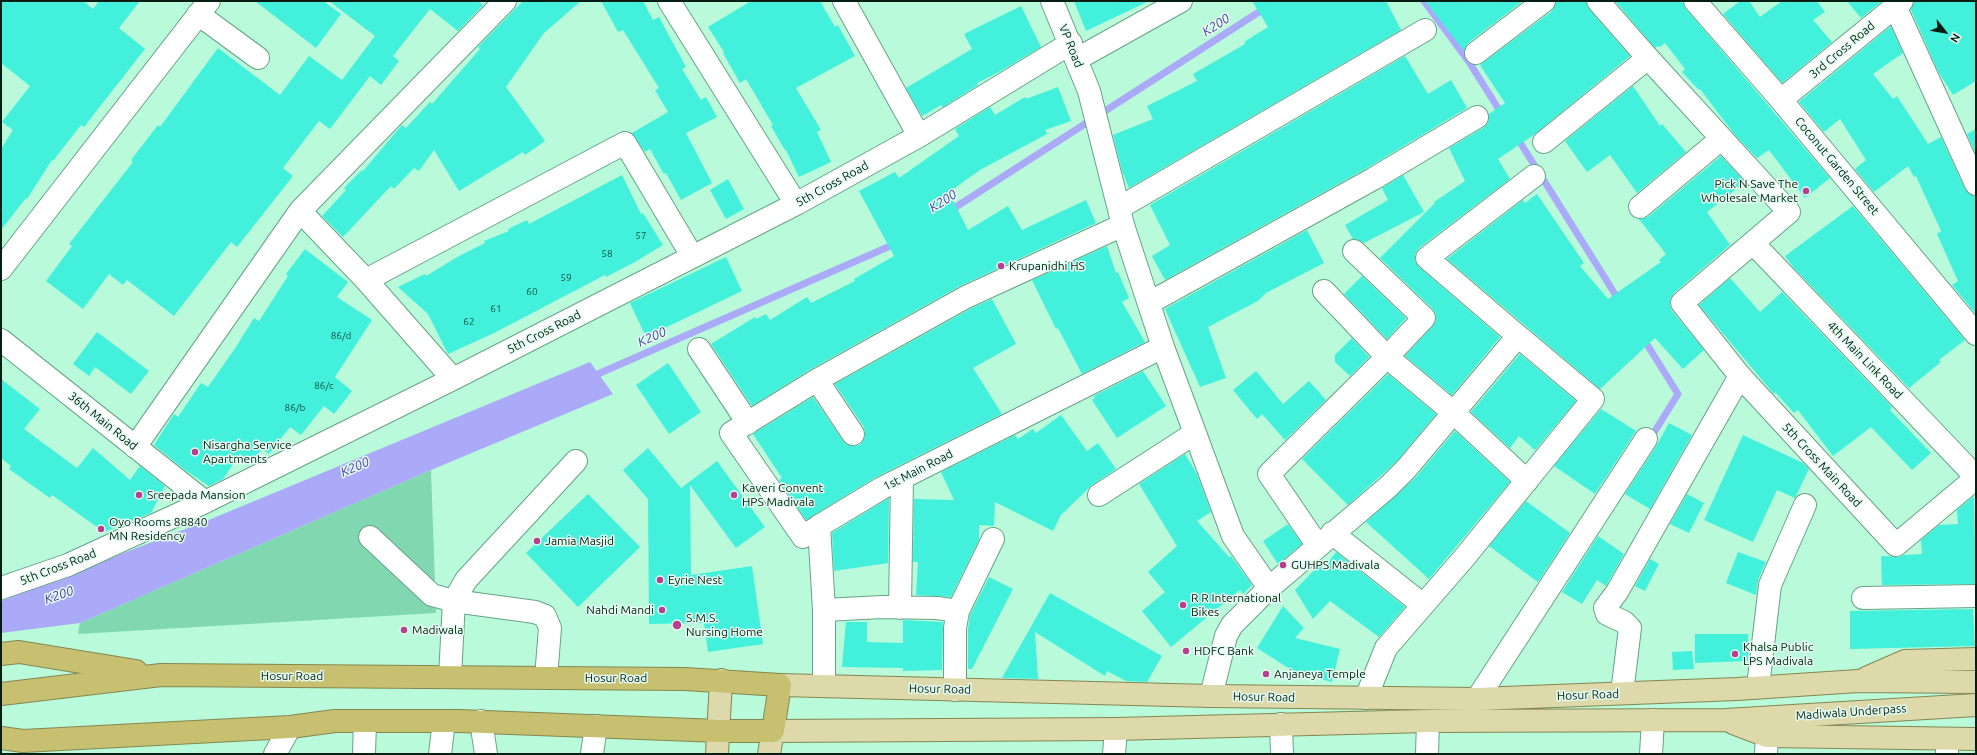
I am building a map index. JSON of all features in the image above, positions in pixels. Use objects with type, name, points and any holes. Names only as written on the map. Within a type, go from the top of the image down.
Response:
[{"type":"highway","points":[[1,654],[19,652],[161,675]]},
{"type":"highway","name":"Hosur Road","points":[[1,694],[161,675],[721,680],[780,685]]},
{"type":"highway","points":[[773,732],[780,685]]},
{"type":"highway","name":"Hosur Road","points":[[1,738],[23,740],[52,746],[290,727],[335,721],[444,721],[773,732]]},
{"type":"highway","points":[[1,747],[23,740]]},
{"type":"main road","points":[[1858,681],[1905,661],[1976,659]]},
{"type":"main road","points":[[717,754],[721,680]]},
{"type":"main road","name":"Hosur Road","points":[[780,685],[1211,696],[1477,699],[1758,688],[1858,681]]},
{"type":"main road","points":[[1858,681],[1976,682]]},
{"type":"main road","name":"Madiwala Underpass","points":[[1726,720],[1976,705]]},
{"type":"main road","name":"Hosur Road","points":[[773,732],[1116,729],[1428,721],[1726,720]]},
{"type":"main road","points":[[1726,720],[1766,745],[1947,746],[1976,739]]},
{"type":"main road","points":[[769,754],[773,732]]},
{"type":"street","points":[[135,447],[300,210],[505,1]]},
{"type":"street","points":[[669,1],[796,204]]},
{"type":"street","points":[[844,1],[920,136]]},
{"type":"street","name":"VP Road","points":[[1052,1],[1074,51],[1089,91],[1121,216],[1163,347],[1234,536],[1270,588]]},
{"type":"street","name":"5th Cross Road","points":[[1,588],[68,565],[205,502],[453,379],[796,204],[1074,51],[1181,1]]},
{"type":"street","points":[[1476,53],[1544,1]]},
{"type":"street","points":[[1598,1],[1721,139],[1789,212],[1753,243]]},
{"type":"street","name":"Coconut Garden Street","points":[[1695,1],[1782,100],[1976,334]]},
{"type":"street","points":[[1898,4],[1976,184]]},
{"type":"street","name":"3rd Cross Road","points":[[1782,100],[1898,4]]},
{"type":"street","points":[[1,268],[204,8],[258,58]]},
{"type":"street","points":[[699,349],[748,423],[817,380],[966,297],[1121,216],[1425,30]]},
{"type":"street","points":[[1544,142],[1648,58]]},
{"type":"street","points":[[1149,303],[1372,179],[1477,117]]},
{"type":"street","points":[[1640,207],[1721,139]]},
{"type":"street","points":[[366,280],[625,142],[692,256]]},
{"type":"street","points":[[1366,698],[1386,648],[1424,605],[1593,399],[1428,258],[1534,176]]},
{"type":"street","points":[[300,210],[366,280],[453,379]]},
{"type":"street","name":"5th Cross Main Road","points":[[1753,243],[1682,303],[1740,376],[1896,545],[1976,477]]},
{"type":"street","name":"4th Main Link Road","points":[[1753,243],[1976,477]]},
{"type":"street","points":[[1354,251],[1424,318],[1388,357],[1269,474],[1325,540],[1424,605]]},
{"type":"street","points":[[1324,291],[1388,357],[1454,412],[1527,481]]},
{"type":"street","points":[[1211,696],[1226,636],[1232,625],[1270,588],[1388,487],[1406,469],[1518,336]]},
{"type":"street","name":"36th Main Road","points":[[1,340],[205,502]]},
{"type":"street","name":"1st Main Road","points":[[748,423],[731,433],[803,537],[882,488],[1163,347]]},
{"type":"street","points":[[1622,693],[1630,628],[1624,622],[1607,614],[1606,608],[1617,592],[1740,376]]},
{"type":"street","points":[[817,380],[853,434]]},
{"type":"street","points":[[1099,495],[1195,433]]},
{"type":"street","points":[[1477,699],[1646,439]]},
{"type":"street","points":[[450,677],[454,601],[466,580],[576,461]]},
{"type":"street","points":[[900,608],[902,478]]},
{"type":"street","points":[[1758,688],[1770,585],[1805,505]]},
{"type":"street","points":[[819,526],[824,610],[824,686]]},
{"type":"street","points":[[370,537],[432,595],[454,601],[535,612],[545,616],[550,628],[546,678]]},
{"type":"street","points":[[955,690],[955,628],[958,611],[993,539]]},
{"type":"street","points":[[1863,598],[1976,596]]},
{"type":"street","points":[[824,610],[937,608],[958,611]]},
{"type":"street","points":[[1651,754],[1653,720]]},
{"type":"street","points":[[440,754],[444,721]]},
{"type":"street","points":[[1426,754],[1428,721]]},
{"type":"street","points":[[364,754],[365,722]]},
{"type":"street","points":[[481,722],[486,754]]},
{"type":"street","points":[[1281,724],[1282,754]]},
{"type":"street","points":[[592,754],[596,726]]},
{"type":"street","points":[[275,754],[290,727]]},
{"type":"street","points":[[1114,754],[1116,729]]},
{"type":"green space","points":[[431,470],[436,613],[78,634],[80,623]]},
{"type":"water","points":[[590,362],[613,394],[431,470],[80,623],[1,633],[1,601],[211,519]]},
{"type":"building","points":[[1,1],[83,1],[93,9],[99,1],[140,1],[119,28],[145,49],[84,127],[81,125],[53,161],[52,160],[27,199],[26,198],[1,230],[1,149],[13,130],[2,122],[30,86],[1,63]]},
{"type":"building","points":[[255,1],[323,1],[341,14],[316,48]]},
{"type":"building","points":[[329,1],[478,1],[483,5],[458,31],[430,9],[393,56],[399,61],[381,85],[370,76],[330,129],[319,121],[283,168],[293,176],[237,247],[231,242],[174,316],[127,280],[123,285],[109,274],[83,309],[46,281],[72,246],[69,244],[133,162],[131,160],[158,125],[160,127],[218,48],[280,95],[309,56],[342,80],[375,36]]},
{"type":"building","points":[[523,1],[581,1],[544,33],[506,87],[545,141],[525,155],[523,152],[459,191],[434,150],[419,171],[414,168],[394,189],[391,186],[343,237],[322,216],[346,190],[344,188],[362,170],[363,171],[402,125],[406,128],[430,102],[432,104],[480,49],[478,47]]},
{"type":"building","points":[[601,1],[643,1],[653,20],[659,17],[686,67],[682,69],[701,100],[706,97],[717,117],[686,133],[712,183],[681,200],[666,173],[664,174],[650,149],[645,152],[632,133],[668,112],[655,90],[659,88],[623,30],[618,32]]},
{"type":"building","points":[[751,1],[820,1],[835,27],[838,25],[855,56],[796,88],[821,130],[817,132],[831,162],[799,177],[786,150],[771,126],[773,125],[746,79],[740,83],[723,53],[724,52],[708,27]]},
{"type":"building","points":[[1074,1],[1149,1],[1086,31]]},
{"type":"building","points":[[1252,1],[1386,1],[1401,30],[1129,188],[1122,171],[1113,135],[1153,119],[1147,106],[1197,81],[1193,74],[1245,44],[1244,42],[1268,27]]},
{"type":"building","points":[[1425,1],[1523,1],[1468,43],[1464,51]]},
{"type":"building","points":[[1556,1],[1586,1],[1589,9],[1630,56],[1535,134],[1498,159],[1510,179],[1419,248],[1415,254],[1415,261],[1419,267],[1500,337],[1452,395],[1405,356],[1433,326],[1436,321],[1436,314],[1433,309],[1380,258],[1435,203],[1434,202],[1465,181],[1449,148],[1483,128],[1488,123],[1489,114],[1505,103],[1480,65],[1552,11]]},
{"type":"building","points":[[1615,1],[1682,1],[1686,9],[1830,178],[1805,198],[1769,150],[1757,158],[1735,135],[1700,89],[1699,90],[1682,72],[1685,69],[1665,43],[1660,47],[1658,46],[1655,48]]},
{"type":"building","points":[[1740,1],[1749,1],[1760,17],[1782,1],[1817,1],[1825,12],[1813,20],[1832,42],[1782,83],[1723,14]]},
{"type":"building","points":[[1847,1],[1882,1],[1861,18]]},
{"type":"building","points":[[1914,1],[1976,1],[1976,81],[1953,95],[1938,71],[1911,10]]},
{"type":"building","points":[[1021,6],[1041,47],[977,83],[978,85],[943,107],[941,105],[922,116],[906,88],[972,49],[964,34]]},
{"type":"building","points":[[1891,26],[1903,53],[1873,74],[1893,99],[1897,96],[1928,144],[1941,137],[1965,189],[1969,194],[1976,196],[1976,314],[1952,285],[1958,281],[1937,234],[1941,231],[1916,176],[1914,177],[1908,166],[1874,192],[1855,169],[1866,160],[1840,119],[1824,132],[1799,102]]},
{"type":"building","points":[[1405,56],[1428,94],[1451,80],[1467,108],[1367,168],[1165,280],[1152,256],[1170,245],[1150,205]]},
{"type":"building","points":[[1633,86],[1660,126],[1662,124],[1686,152],[1637,193],[1610,155],[1587,172],[1565,141]]},
{"type":"building","points":[[1058,87],[1071,121],[1045,130],[1047,134],[980,170],[949,192],[968,230],[1008,206],[1022,230],[1086,200],[1096,223],[960,286],[811,369],[752,406],[711,344],[755,317],[756,319],[766,314],[770,320],[807,297],[811,303],[855,281],[854,279],[894,256],[859,191],[895,172],[899,178],[959,136],[955,129],[990,107],[995,115],[1025,97],[1026,99]]},
{"type":"building","points":[[1976,129],[1976,154],[1967,134]]},
{"type":"building","points":[[1721,156],[1745,182],[1707,212],[1730,245],[1674,293],[1670,299],[1672,311],[1704,350],[1683,369],[1655,338],[1600,389],[1447,259],[1523,200],[1525,203],[1537,194],[1584,263],[1580,266],[1608,299],[1661,262],[1659,260],[1666,254],[1639,219],[1648,217]]},
{"type":"building","points":[[622,175],[641,214],[643,213],[663,245],[635,262],[606,277],[605,275],[494,333],[448,354],[428,314],[398,287],[425,274],[426,276],[459,256],[485,243],[484,241],[509,231],[508,229],[527,220],[529,224]]},
{"type":"building","points":[[1403,175],[1424,212],[1364,243],[1357,239],[1353,239],[1345,225],[1388,200],[1382,188]]},
{"type":"building","points":[[728,179],[744,209],[726,219],[710,190]]},
{"type":"building","points":[[1853,206],[1965,340],[1939,360],[1941,362],[1909,388],[1794,268],[1785,256]]},
{"type":"building","points":[[1307,230],[1324,263],[1266,293],[1258,301],[1208,327],[1226,378],[1200,387],[1165,309]]},
{"type":"building","points":[[1107,246],[1116,273],[1118,272],[1129,298],[1122,302],[1145,342],[1082,374],[1058,328],[1056,329],[1032,280]]},
{"type":"building","points":[[305,249],[348,282],[337,297],[372,320],[335,377],[352,391],[334,414],[324,406],[301,435],[290,427],[269,454],[262,449],[251,462],[240,454],[223,479],[209,486],[185,470],[154,445],[174,414],[178,417],[201,383],[208,387],[254,318],[259,321],[288,276],[286,274]]},
{"type":"building","points":[[726,257],[742,291],[646,337],[630,303]]},
{"type":"building","points":[[1362,276],[1406,318],[1387,339],[1344,294]]},
{"type":"building","points":[[1730,278],[1760,312],[1782,292],[1892,407],[1890,410],[1931,453],[1912,470],[1871,427],[1833,456],[1798,410],[1794,413],[1775,392],[1774,394],[1699,305]]},
{"type":"building","points":[[992,299],[1016,344],[973,368],[1002,414],[876,477],[806,520],[779,480],[782,478],[753,434],[813,397],[843,441],[847,445],[860,445],[864,439],[864,427],[835,384],[972,308]]},
{"type":"building","points":[[97,332],[149,371],[131,394],[95,367],[89,376],[73,364]]},
{"type":"building","points":[[1352,338],[1369,357],[1350,376],[1335,362],[1335,355]]},
{"type":"building","points":[[1520,354],[1576,401],[1535,450],[1519,436],[1510,448],[1471,412]]},
{"type":"building","points":[[668,363],[701,412],[669,434],[636,385]]},
{"type":"building","points":[[1143,371],[1166,406],[1117,438],[1092,400],[1095,398],[1094,396]]},
{"type":"building","points":[[1256,371],[1283,404],[1309,381],[1326,400],[1285,440],[1262,414],[1257,419],[1233,390]]},
{"type":"building","points":[[1388,374],[1436,414],[1397,461],[1348,505],[1302,459]]},
{"type":"building","points":[[1,379],[40,409],[24,429],[77,468],[93,448],[130,480],[140,466],[165,486],[151,513],[104,532],[52,495],[50,498],[9,469],[11,466],[1,458]]},
{"type":"building","points":[[1601,409],[1636,431],[1595,494],[1554,466]]},
{"type":"building","points":[[1061,415],[1087,451],[1098,443],[1116,469],[1092,485],[1061,515],[1053,531],[995,502],[994,526],[979,525],[979,540],[951,597],[916,595],[918,562],[913,562],[914,499],[954,500],[941,472],[1015,435],[1018,439],[1033,429],[1036,433]]},
{"type":"building","points":[[1669,423],[1692,435],[1650,509],[1625,494],[1657,445]]},
{"type":"building","points":[[1455,431],[1510,482],[1429,579],[1366,522],[1415,478]]},
{"type":"building","points":[[1743,435],[1803,463],[1809,469],[1795,498],[1777,490],[1753,542],[1704,520]]},
{"type":"building","points":[[648,448],[681,488],[717,461],[765,527],[736,548],[690,485],[691,575],[752,566],[763,644],[708,652],[704,623],[649,624],[648,499],[623,470]]},
{"type":"building","points":[[1185,454],[1197,474],[1211,512],[1197,521],[1229,557],[1231,556],[1252,585],[1243,594],[1240,590],[1171,647],[1142,611],[1165,592],[1148,572],[1177,546],[1139,484]]},
{"type":"building","name":"Jamia Masjid","points":[[588,494],[640,547],[578,607],[526,553]]},
{"type":"building","points":[[1687,494],[1704,503],[1689,533],[1670,524]]},
{"type":"building","points":[[1974,496],[1976,584],[1882,585],[1881,556],[1898,557],[1904,555],[1922,554],[1921,540],[1939,525],[1958,524],[1957,510]]},
{"type":"building","points":[[889,498],[888,563],[834,571],[832,533]]},
{"type":"building","points":[[1526,501],[1570,533],[1538,582],[1489,546]]},
{"type":"building","points":[[1288,524],[1302,544],[1278,564],[1263,541]]},
{"type":"building","points":[[1598,536],[1624,554],[1606,586],[1597,580],[1582,604],[1562,592]]},
{"type":"building","points":[[1336,552],[1405,607],[1379,637],[1330,601],[1313,619],[1295,590],[1320,564],[1323,569]]},
{"type":"building","points":[[1738,552],[1766,562],[1758,580],[1756,595],[1726,583]]},
{"type":"building","points":[[1650,559],[1659,564],[1645,591],[1635,586]]},
{"type":"building","points":[[989,577],[1013,589],[972,669],[968,669],[968,629],[970,615]]},
{"type":"building","points":[[1050,593],[1162,656],[1147,682],[1126,681],[1107,671],[1105,676],[1035,632],[1038,679],[1002,678]]},
{"type":"building","points":[[1283,606],[1304,628],[1295,638],[1340,649],[1332,682],[1296,673],[1257,648]]},
{"type":"building","points":[[1973,609],[1975,646],[1850,649],[1850,611]]},
{"type":"building","points":[[903,620],[943,622],[942,670],[903,671],[903,668],[842,667],[846,622],[867,622],[867,642],[903,643]]},
{"type":"building","points":[[1695,634],[1748,634],[1748,661],[1695,663]]},
{"type":"building","points":[[1692,651],[1694,669],[1673,670],[1672,652]]},
{"type":"waterway","name":"K200","points":[[948,212],[1276,1]]},
{"type":"waterway","points":[[1424,1],[1469,62],[1503,116]]},
{"type":"waterway","points":[[1516,136],[1620,302]]},
{"type":"waterway","name":"K200","points":[[591,377],[897,243]]},
{"type":"waterway","points":[[1643,338],[1678,394],[1650,439]]},
{"type":"place","name":"Pick N Save The Wholesale Market","points":[[1806,191]]},
{"type":"place","name":"Krupanidhi HS","points":[[1001,266]]},
{"type":"place","name":"Nisargha Service Apartments","points":[[195,452]]},
{"type":"place","name":"Sreepada Mansion","points":[[139,495]]},
{"type":"place","name":"Kaveri Convent HPS Madivala","points":[[734,495]]},
{"type":"place","name":"Oyo Rooms 88840 MN Residency","points":[[101,529]]},
{"type":"place","name":"Jamia Masjid","points":[[537,541]]},
{"type":"place","name":"GUHPS Madivala","points":[[1283,565]]},
{"type":"place","name":"Eyrie Nest","points":[[660,580]]},
{"type":"place","name":"R R International Bikes","points":[[1183,605]]},
{"type":"place","name":"Nahdi Mandi","points":[[662,610]]},
{"type":"place","name":"S.M.S. Nursing Home","points":[[677,625]]},
{"type":"place","name":"Madiwala","points":[[404,630]]},
{"type":"place","name":"HDFC Bank","points":[[1186,651]]},
{"type":"place","name":"Khalsa Public LPS Madivala","points":[[1735,654]]},
{"type":"place","name":"Anjaneya Temple","points":[[1266,674]]}]
